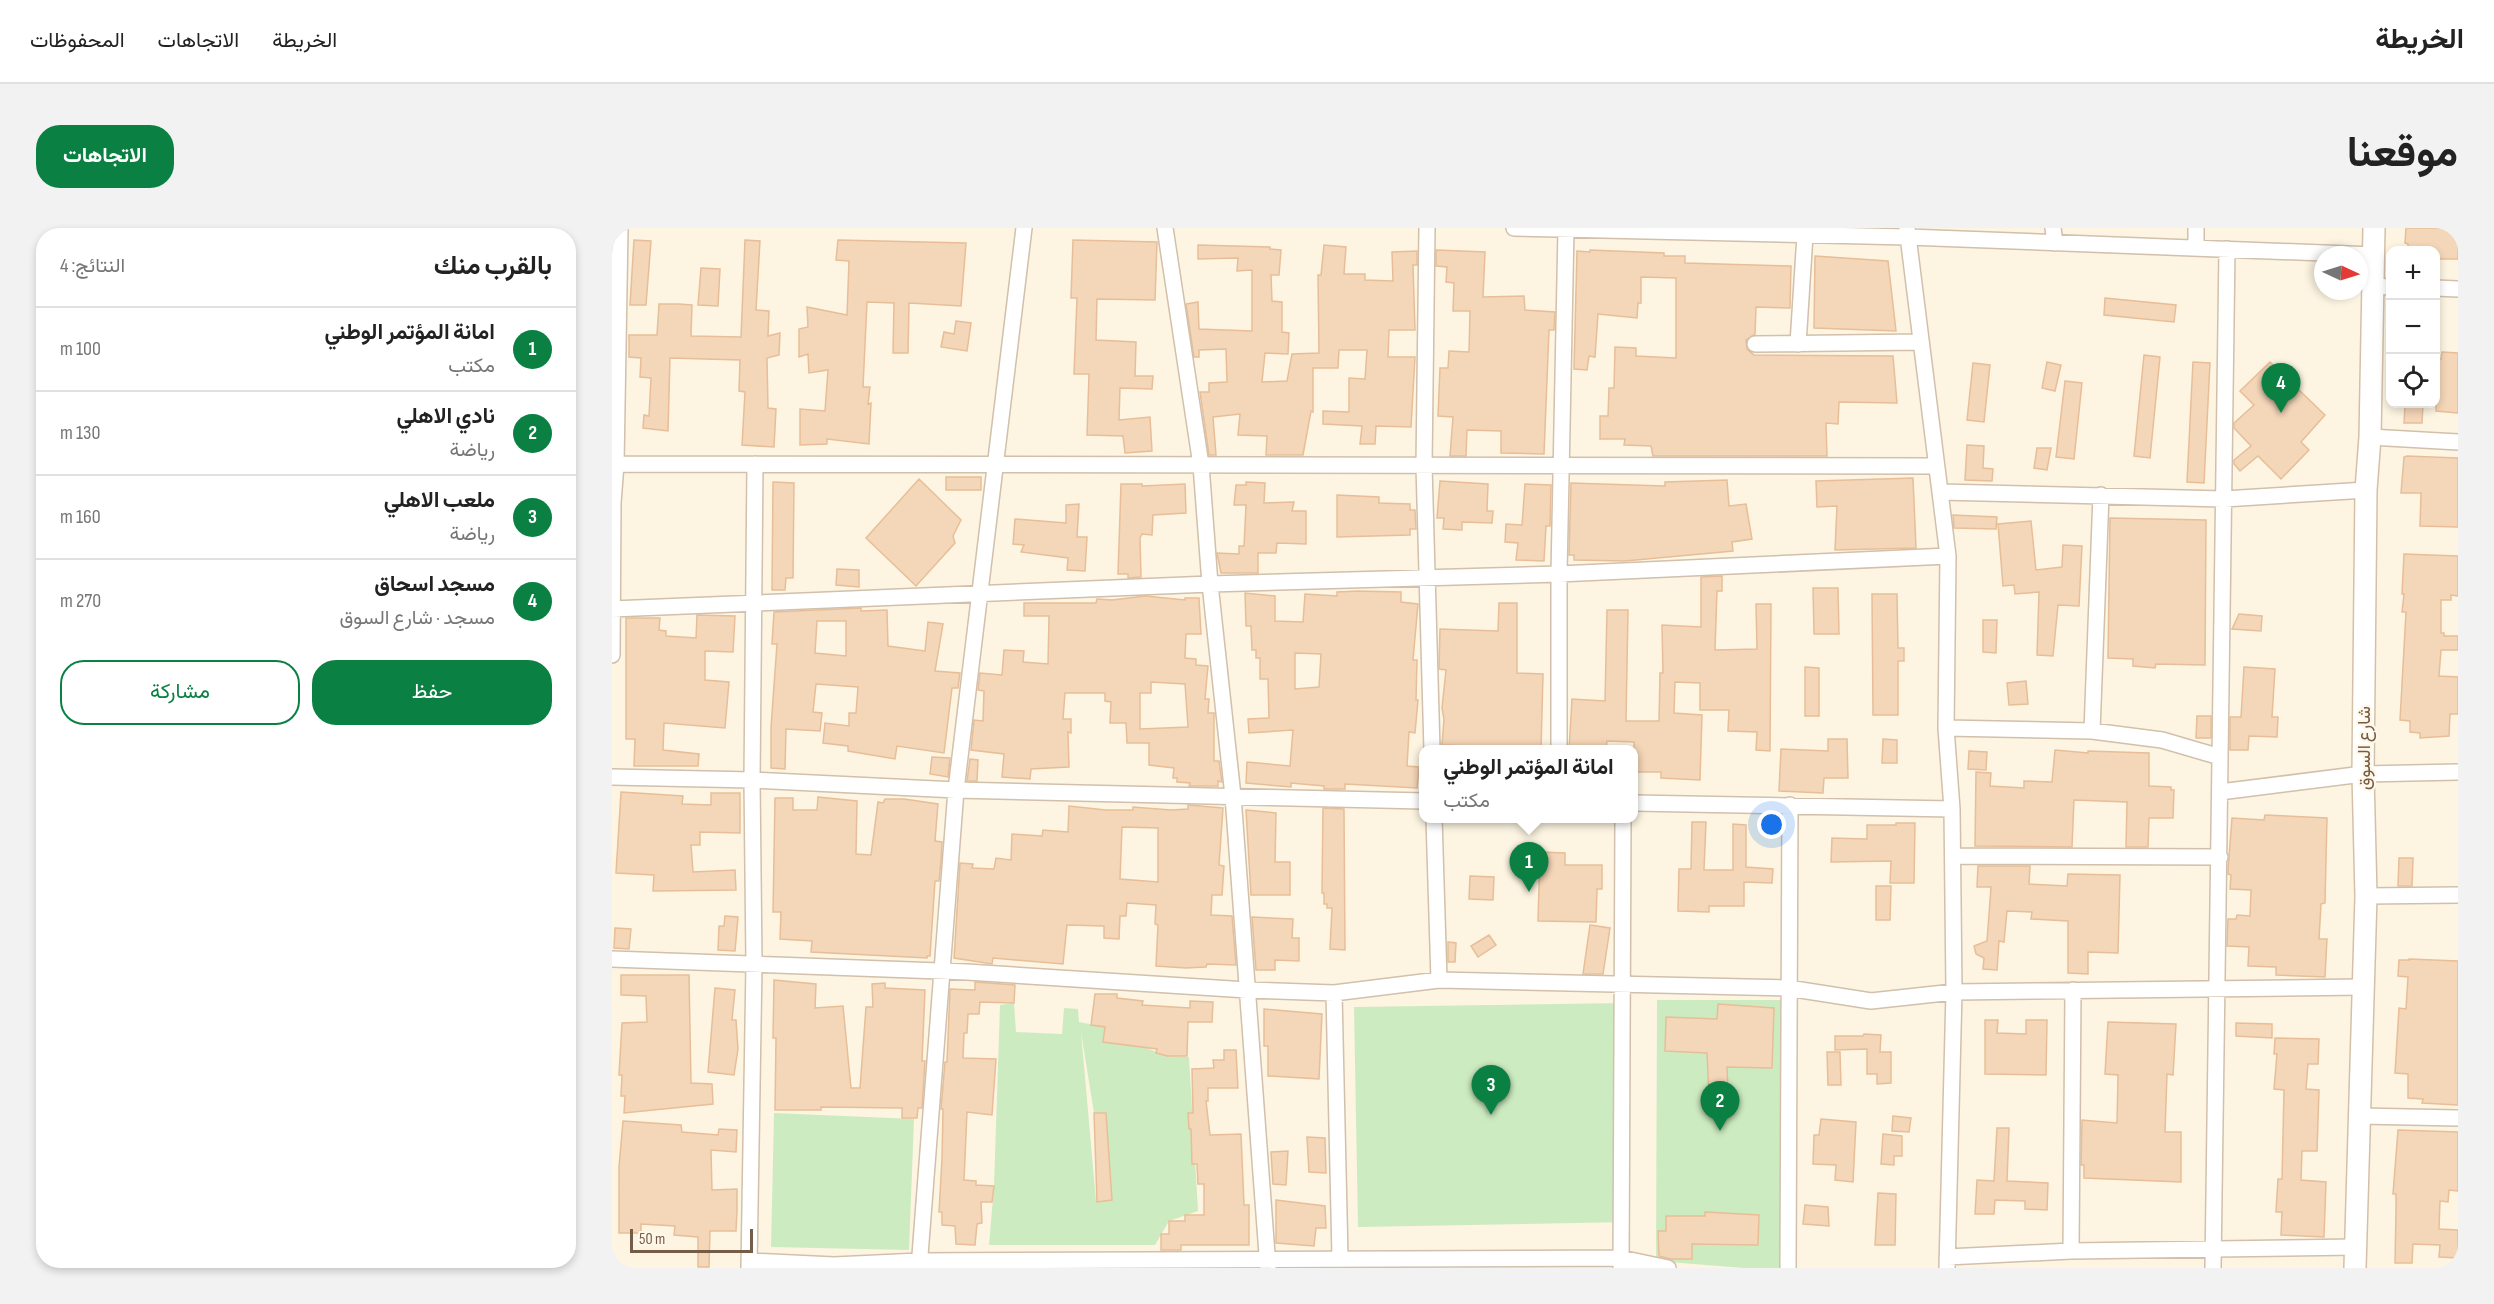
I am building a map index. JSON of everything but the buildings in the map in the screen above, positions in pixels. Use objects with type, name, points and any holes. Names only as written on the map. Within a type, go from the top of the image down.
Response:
[{"type":"street","points":[[612,655],[612,503],[616,464],[620,228]]},
{"type":"street","points":[[919,1264],[956,790],[993,465],[1024,228]]},
{"type":"street","points":[[1165,228],[1201,465],[1210,584],[1233,796],[1268,1263]]},
{"type":"street","points":[[1427,228],[1424,465],[1429,577],[1432,745]]},
{"type":"street","points":[[1514,228],[1805,235],[1908,233],[2054,235],[2196,248],[2374,255]]},
{"type":"street","points":[[2196,228],[2196,248]]},
{"type":"street","name":"شارع السوق","points":[[2355,1268],[2366,896],[2363,774],[2366,490],[2382,286],[2374,255],[2374,228]]},
{"type":"street","points":[[1559,745],[1559,574],[1563,466],[1566,229]]},
{"type":"street","points":[[1908,233],[1948,556],[1946,728],[1953,809],[1954,992],[1947,1262],[2071,1251],[2356,1246]]},
{"type":"street","points":[[1798,344],[1805,235]]},
{"type":"street","points":[[2213,1268],[2227,249]]},
{"type":"street","points":[[2440,288],[2458,289]]},
{"type":"street","points":[[1755,344],[1922,342]]},
{"type":"street","points":[[2370,437],[2458,442]]},
{"type":"street","points":[[616,464],[1936,466]]},
{"type":"street","points":[[755,464],[752,780],[754,964],[749,1265],[1268,1263],[1340,1258],[1418,1263],[1621,1263],[1668,1268]]},
{"type":"street","points":[[1941,492],[2224,499],[2366,490]]},
{"type":"street","points":[[2092,731],[2101,495]]},
{"type":"street","points":[[612,609],[1210,584],[1559,574],[1948,556]]},
{"type":"street","points":[[1946,728],[2092,731],[2162,740],[2220,757]]},
{"type":"street","points":[[2220,792],[2363,774],[2458,772]]},
{"type":"street","points":[[612,777],[752,780],[956,790],[1419,801]]},
{"type":"street","points":[[1638,803],[1953,809]]},
{"type":"street","points":[[1788,1268],[1790,805]]},
{"type":"street","points":[[1434,823],[1439,980]]},
{"type":"street","points":[[1621,1263],[1623,823]]},
{"type":"street","points":[[1953,856],[2220,857]]},
{"type":"street","points":[[2366,896],[2458,895]]},
{"type":"street","points":[[612,959],[967,972],[1247,990],[1334,993],[1439,980],[1788,988],[1871,1000],[1954,992],[2362,987]]},
{"type":"street","points":[[2071,1251],[2073,990]]},
{"type":"street","points":[[1334,993],[1340,1258]]},
{"type":"street","points":[[2360,1116],[2458,1118]]},
{"type":"green space","points":[[1657,1000],[1786,1000],[1779,1268],[1744,1268],[1656,1261]]},
{"type":"green space","points":[[1014,1003],[1016,1032],[1062,1034],[1064,1008],[1078,1009],[1079,1022],[1105,1027],[1103,1042],[1144,1047],[1167,1056],[1189,1057],[1198,1211],[1169,1221],[1155,1245],[989,1245],[994,1186],[1000,1005]],"holes":[[[1081,1032],[1094,1113],[1106,1113],[1112,1200],[1096,1201]]]},
{"type":"green space","points":[[1624,1003],[1627,1222],[1358,1227],[1354,1007]]},
{"type":"green space","points":[[774,1113],[914,1119],[909,1250],[771,1247]]},
{"type":"place","name":"مسجد اسحاق","points":[[2281,413]]},
{"type":"place","name":"امانة المؤتمر الوطني","points":[[1529,892]]},
{"type":"place","name":"ملعب الاهلي","points":[[1491,1115]]},
{"type":"place","name":"نادي الاهلي","points":[[1720,1131]]}]
